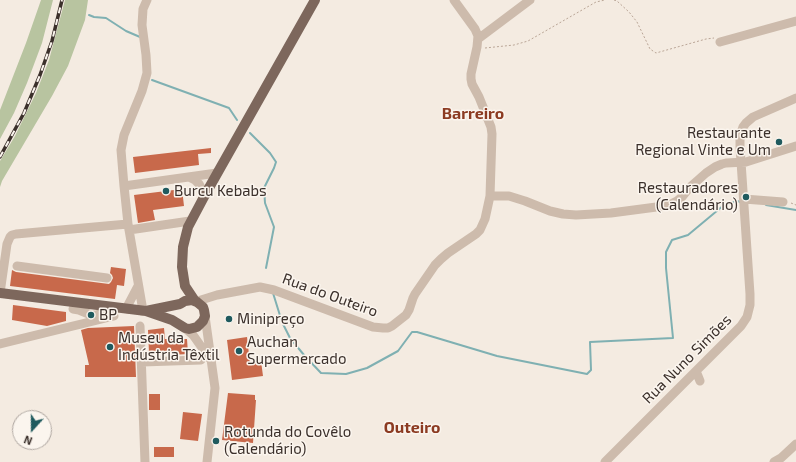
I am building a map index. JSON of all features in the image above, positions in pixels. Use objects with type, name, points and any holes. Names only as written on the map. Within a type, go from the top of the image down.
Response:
[{"type":"main road","points":[[182,326],[177,320],[176,312],[181,304],[185,286],[182,267],[182,252],[185,234],[190,221],[315,0]]},
{"type":"main road","points":[[0,293],[73,306],[105,306],[144,311],[172,320],[189,329],[193,329],[204,320],[203,307],[196,302],[185,286]]},
{"type":"main road","points":[[144,311],[181,304],[188,300],[196,302]]},
{"type":"street","points":[[144,311],[138,286],[128,227],[121,155],[123,140],[142,91],[147,73],[142,17],[143,9],[147,0]]},
{"type":"street","points":[[454,0],[475,29],[478,43],[530,0]]},
{"type":"street","points":[[722,41],[796,21]]},
{"type":"street","name":"Rua do Outeiro","points":[[196,302],[217,294],[260,287],[323,307],[378,328],[388,328],[406,315],[415,294],[435,265],[448,253],[476,234],[480,230],[485,219],[490,196],[492,134],[491,127],[471,79],[478,43]]},
{"type":"street","name":"Rua Nuno Simões","points":[[605,462],[741,326],[747,318],[750,305],[750,294],[740,136],[743,127],[753,117],[796,98]]},
{"type":"street","points":[[490,196],[509,196],[521,199],[550,211],[576,215],[611,213],[664,206],[677,201],[689,188],[715,167],[726,163],[746,162],[796,146]]},
{"type":"street","points":[[124,186],[217,173]]},
{"type":"street","points":[[189,177],[199,184],[205,195]]},
{"type":"street","points":[[744,199],[783,202]]},
{"type":"street","points":[[0,293],[7,244],[12,235],[190,221]]},
{"type":"street","points":[[17,266],[107,278]]},
{"type":"street","points":[[128,309],[128,305],[138,286]]},
{"type":"street","points":[[207,462],[215,388],[204,313],[206,305],[217,294]]},
{"type":"street","points":[[71,326],[73,306]]},
{"type":"street","points":[[0,344],[114,316]]},
{"type":"street","points":[[140,326],[145,462]]},
{"type":"street","points":[[182,326],[193,335],[211,362]]},
{"type":"street","points":[[735,332],[737,343]]},
{"type":"street","points":[[142,362],[201,360]]},
{"type":"street","points":[[696,371],[700,381]]},
{"type":"street","points":[[774,462],[781,458],[796,444]]},
{"type":"path","points":[[478,43],[487,49],[514,45],[528,41],[596,2],[605,0]]},
{"type":"path","points":[[614,0],[629,12],[637,22],[650,49],[656,53],[716,37],[722,41]]},
{"type":"green space","points":[[41,0],[53,0],[42,43],[14,113],[0,139],[0,110]]},
{"type":"green space","points":[[65,0],[88,0],[85,20],[68,66],[0,187],[0,161],[15,136],[36,93],[49,60]]},
{"type":"building","points":[[211,148],[211,153],[198,154],[199,165],[135,173],[133,157]]},
{"type":"building","points":[[182,189],[184,206],[153,210],[155,220],[138,223],[134,195]]},
{"type":"building","points":[[111,267],[126,269],[124,286],[117,285],[115,299],[10,286],[12,270],[16,272],[109,284],[113,278],[110,273]]},
{"type":"building","points":[[13,305],[66,312],[66,321],[47,326],[12,320]]},
{"type":"building","name":"Museu da Indústria Têxtil","points":[[134,326],[136,377],[85,377],[85,365],[89,365],[81,330],[88,328]]},
{"type":"building","points":[[164,328],[165,339],[187,339],[188,354],[171,355],[171,352],[149,353],[148,330]]},
{"type":"building","name":"Auchan Supermercado","points":[[247,337],[250,363],[261,361],[263,376],[232,380],[227,340]]},
{"type":"building","points":[[228,393],[255,395],[256,400],[253,443],[222,440]]},
{"type":"building","points":[[149,394],[160,394],[160,410],[149,410]]},
{"type":"building","points":[[183,412],[202,414],[198,441],[180,439]]},
{"type":"building","points":[[154,447],[174,447],[174,457],[154,457]]},
{"type":"waterway","points":[[89,15],[106,18],[126,31],[140,37]]},
{"type":"waterway","points":[[152,80],[229,108],[237,120]]},
{"type":"waterway","points":[[250,133],[270,153],[276,162],[264,188],[265,203],[274,227],[266,268]]},
{"type":"waterway","points":[[273,293],[282,322],[290,338],[321,373],[346,374],[367,368],[398,351],[412,332],[417,332],[497,356],[587,374],[591,370],[590,342],[673,338],[666,268],[666,252],[672,240],[688,235],[724,205],[737,201],[740,202]]},
{"type":"waterway","points":[[766,205],[796,210]]},
{"type":"railway","points":[[0,157],[24,113],[40,75],[52,41],[62,0]]},
{"type":"place","name":"Restaurante Regional Vinte e Um","points":[[779,142]]},
{"type":"place","name":"Burcu Kebabs","points":[[166,191]]},
{"type":"place","name":"Restauradores (Calendário)","points":[[746,197]]},
{"type":"place","name":"BP","points":[[91,315]]},
{"type":"place","name":"Minipreço","points":[[229,319]]},
{"type":"place","name":"Museu da Indústria Têxtil","points":[[110,347]]},
{"type":"place","name":"Auchan Supermercado","points":[[239,351]]},
{"type":"place","name":"Rotunda do Covêlo (Calendário)","points":[[216,441]]},
{"type":"district","name":"Barreiro","points":[[473,114]]},
{"type":"district","name":"Outeiro","points":[[412,428]]}]
